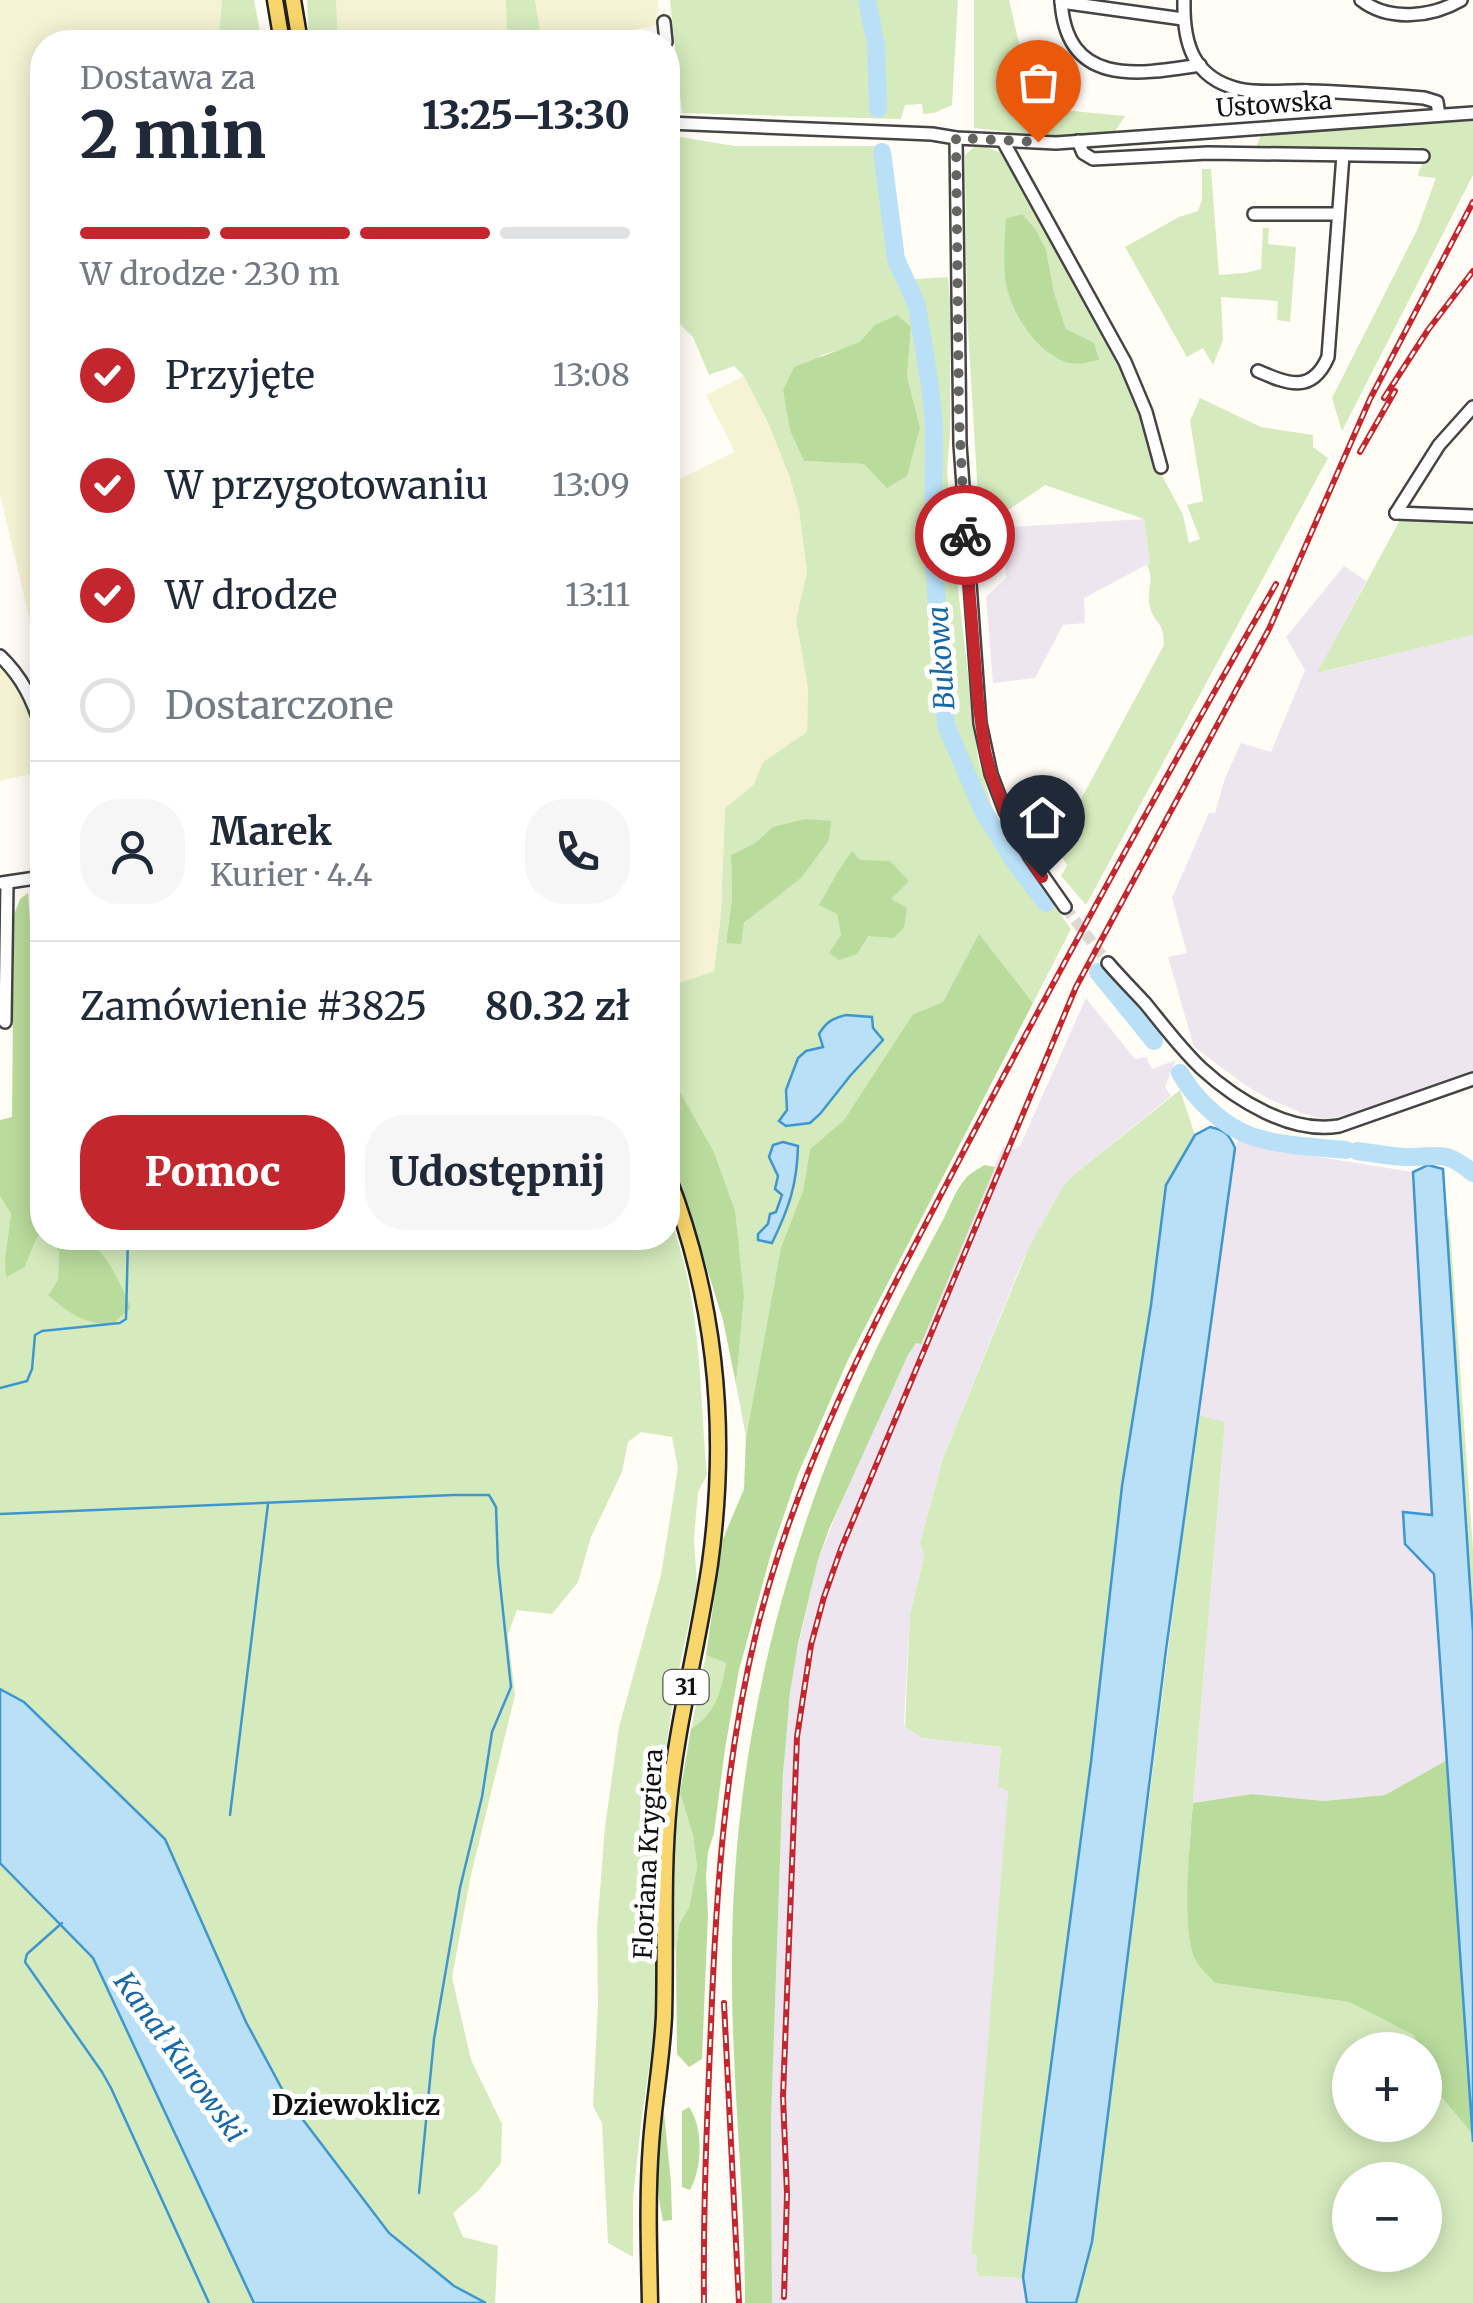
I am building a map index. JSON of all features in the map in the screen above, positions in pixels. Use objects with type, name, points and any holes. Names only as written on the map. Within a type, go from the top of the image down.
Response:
[{"type":"main road","points":[[275,0],[280,30]]},
{"type":"main road","points":[[292,0],[298,30]]},
{"type":"main road","name":"Floriana Krygiera","points":[[650,2303],[648,2205],[664,2017],[668,1806],[709,1569],[718,1455],[708,1320],[680,1214]]},
{"type":"street","points":[[1184,0],[1188,46],[1200,65],[1215,78],[1238,88],[1424,98],[1437,102],[1439,115]]},
{"type":"street","points":[[1361,0],[1377,10],[1408,14],[1432,12],[1461,0]]},
{"type":"street","points":[[1184,19],[1061,1],[1063,21],[1071,40],[1084,56],[1098,64],[1126,73],[1200,65]]},
{"type":"street","points":[[664,22],[665,30]]},
{"type":"street","name":"Ustowska","points":[[680,124],[1048,143],[1473,112]]},
{"type":"street","points":[[956,138],[962,500],[980,723],[991,774],[1005,811],[1030,858],[1065,907]]},
{"type":"street","points":[[1003,140],[1125,362],[1146,412],[1161,467]]},
{"type":"street","name":"Ustowska","points":[[1078,141],[1083,153],[1094,159],[1208,153],[1423,156]]},
{"type":"street","points":[[1258,371],[1279,380],[1301,383],[1313,378],[1325,364],[1330,350],[1343,155]]},
{"type":"street","points":[[1254,214],[1338,214]]},
{"type":"street","points":[[1473,407],[1444,439],[1396,513],[1473,516]]},
{"type":"street","points":[[0,656],[30,695]]},
{"type":"street","points":[[5,1022],[3,883],[30,879]]},
{"type":"street","points":[[1108,963],[1211,1077],[1247,1101],[1292,1122],[1319,1128],[1339,1126],[1473,1079]]},
{"type":"shaded area","points":[[0,0],[222,0],[219,30],[30,30],[30,621],[0,495]]},
{"type":"shaded area","points":[[336,0],[506,0],[507,30],[337,30]]},
{"type":"shaded area","points":[[535,0],[658,0],[658,25],[632,30],[540,30]]},
{"type":"shaded area","points":[[744,376],[790,478],[799,510],[807,572],[796,620],[808,687],[807,732],[763,762],[754,784],[725,808],[721,914],[714,971],[680,983],[680,479],[735,452],[706,395]]},
{"type":"shaded area","points":[[1144,519],[1150,563],[1084,598],[1085,623],[1063,625],[1035,678],[993,683],[986,597],[1006,578],[1005,559],[981,542],[980,529]]},
{"type":"shaded area","points":[[1344,566],[1366,581],[1318,673],[1473,635],[1473,1071],[1323,1119],[1269,1099],[1194,1047],[1168,957],[1187,953],[1172,898],[1209,813],[1215,813],[1241,743],[1271,752],[1305,670],[1286,637]]},
{"type":"shaded area","points":[[0,667],[13,681],[30,717],[30,774],[0,781]]},
{"type":"shaded area","points":[[1086,998],[1135,1059],[1146,1057],[1152,1069],[1176,1060],[1165,1087],[1171,1096],[1063,1186],[1020,1267],[943,1458],[920,1543],[924,1557],[910,1615],[904,1722],[905,1727],[922,1738],[1001,1747],[998,1783],[1008,1790],[1005,1844],[971,2254],[977,2255],[979,2276],[1023,2278],[1027,2303],[772,2303],[771,2122],[784,1751],[793,1669],[818,1560],[908,1355],[916,1343],[921,1343],[1003,1146],[1020,1146]]},
{"type":"shaded area","points":[[1239,1137],[1275,1150],[1413,1172],[1432,1516],[1403,1513],[1405,1544],[1434,1574],[1447,1760],[1385,1795],[1324,1801],[1252,1794],[1193,1803],[1225,1423],[1198,1415],[1223,1224]]},
{"type":"green space","points":[[222,0],[254,0],[260,30],[219,30]]},
{"type":"green space","points":[[307,0],[336,0],[337,30],[308,30]]},
{"type":"green space","points":[[506,0],[535,0],[540,30],[507,30]]},
{"type":"green space","points":[[670,0],[958,0],[952,105],[923,114],[922,104],[905,105],[901,119],[682,113],[680,30],[673,30]]},
{"type":"green space","points":[[974,0],[1009,0],[1028,82],[1062,110],[1125,116],[1114,133],[1056,137],[974,128]]},
{"type":"green space","points":[[1473,120],[1473,175],[1342,431],[1332,398],[1417,230],[1436,178],[1418,176],[1428,152],[1419,147],[1256,147],[1261,135]]},
{"type":"green space","points":[[680,137],[734,146],[878,146],[893,259],[900,280],[948,277],[947,470],[978,759],[992,807],[1022,862],[1071,929],[1033,1003],[979,935],[943,1002],[913,1014],[844,1120],[810,1149],[803,1191],[781,1247],[746,1437],[736,1384],[744,1297],[713,1150],[680,1092],[680,983],[714,971],[721,914],[725,808],[754,784],[763,762],[807,732],[808,688],[796,620],[807,572],[799,510],[769,425],[744,376],[734,366],[709,375],[693,337],[680,324]],"holes":[[[911,327],[907,377],[920,427],[864,464],[804,461],[790,431],[783,391],[822,355]],[[773,827],[771,900],[726,943],[732,898],[731,855],[755,843]],[[853,852],[890,900],[868,936],[841,935],[837,913],[820,904]],[[883,1041],[850,1076],[779,1121],[787,1109],[793,1071],[806,1051]]]},
{"type":"green space","points":[[984,146],[1004,154],[1126,379],[1158,468],[1183,515],[1189,543],[1200,539],[1187,505],[1203,501],[1190,421],[1200,398],[1261,427],[1313,435],[1313,447],[1328,458],[1086,905],[1061,876],[1067,865],[1058,850],[1164,645],[1164,637],[1149,601],[1150,563],[1144,519],[1045,485],[980,529],[967,314],[965,155],[974,147]],"holes":[[[1036,230],[1046,249],[1066,329],[1099,359],[1075,364],[1051,355]]]},
{"type":"green space","points":[[1202,169],[1211,169],[1219,275],[1261,269],[1263,228],[1269,228],[1268,244],[1296,247],[1290,322],[1277,320],[1278,301],[1221,297],[1223,340],[1213,365],[1203,348],[1187,357],[1125,247],[1179,217],[1198,211]]},
{"type":"green space","points":[[1022,214],[1046,249],[1066,329],[1094,343],[1099,360],[1076,364],[1062,360],[1038,343],[1019,317],[1007,288],[1004,247],[1006,219]]},
{"type":"green space","points":[[897,315],[911,327],[907,377],[920,427],[907,476],[887,488],[864,464],[804,461],[790,431],[783,391],[794,367],[860,342],[875,325]]},
{"type":"green space","points":[[1473,519],[1473,635],[1317,673],[1400,520]]},
{"type":"green space","points":[[805,819],[831,821],[829,840],[802,877],[744,923],[741,944],[726,943],[732,898],[731,855],[755,843],[773,827]]},
{"type":"green space","points":[[852,851],[860,860],[890,861],[909,881],[891,899],[907,908],[904,927],[894,938],[868,936],[857,954],[839,960],[829,953],[841,935],[837,914],[819,905]]},
{"type":"green space","points":[[28,893],[32,1250],[25,1267],[6,1277],[11,1214],[0,1196],[0,1120],[12,1117],[14,915],[20,899]]},
{"type":"green space","points":[[979,934],[1033,1003],[848,1360],[798,1474],[772,1550],[739,1670],[708,1852],[702,2059],[689,2067],[677,2054],[676,1954],[679,1924],[689,1908],[697,1867],[693,1835],[680,1793],[691,1729],[716,1701],[726,1663],[706,1655],[723,1539],[744,1489],[746,1437],[781,1247],[803,1191],[810,1149],[844,1120],[913,1014],[943,1002]]},
{"type":"green space","points":[[1180,1090],[1195,1135],[1166,1185],[1122,1486],[1091,1762],[1023,2278],[979,2276],[977,2255],[971,2254],[1008,1791],[998,1783],[1001,1747],[922,1738],[905,1727],[910,1615],[924,1557],[920,1543],[943,1458],[1029,1247],[1063,1186]]},
{"type":"green space","points":[[680,1092],[713,1150],[735,1211],[744,1297],[736,1384],[723,1320],[680,1182]]},
{"type":"green space","points":[[984,1165],[995,1167],[921,1344],[916,1343],[908,1355],[829,1529],[798,1644],[783,1774],[771,2122],[772,2303],[745,2303],[732,1962],[735,1878],[756,1712],[796,1551],[855,1395],[956,1192],[968,1176]]},
{"type":"green space","points":[[0,1196],[11,1214],[5,1257],[25,1267],[32,1250],[59,1252],[58,1279],[48,1294],[98,1250],[680,1249],[693,1310],[707,1475],[698,1492],[694,1538],[697,1586],[674,1692],[657,1814],[656,2021],[633,2199],[633,2257],[608,2243],[602,2123],[593,2106],[597,1929],[605,1827],[619,1727],[661,1575],[678,1468],[672,1437],[641,1432],[628,1442],[622,1472],[591,1537],[578,1582],[552,1614],[517,1610],[508,1634],[515,1695],[471,1875],[452,1977],[471,2060],[502,2124],[501,2163],[453,2213],[463,2237],[498,2246],[495,2303],[486,2303],[454,2286],[389,2233],[288,2100],[246,2022],[165,1839],[24,1702],[0,1689]]},
{"type":"green space","points":[[1449,1215],[1473,1549],[1473,1632],[1447,1226]]},
{"type":"green space","points":[[99,1250],[131,1308],[111,1325],[76,1316],[63,1307],[48,1295],[58,1279],[59,1252]]},
{"type":"green space","points":[[1198,1415],[1225,1422],[1189,1849],[1189,1930],[1215,1983],[1349,2002],[1409,2032],[1332,2032],[1332,2142],[1442,2142],[1442,2098],[1473,2135],[1473,2303],[1076,2303],[1092,2242]]},
{"type":"green space","points":[[706,1655],[726,1663],[724,1674],[712,1708],[691,1729]]},
{"type":"green space","points":[[1447,1760],[1473,2135],[1442,2098],[1442,2032],[1408,2032],[1349,2002],[1215,1983],[1195,1959],[1191,1946],[1188,1883],[1193,1803],[1252,1794],[1324,1801],[1385,1795]]},
{"type":"green space","points":[[680,1793],[693,1835],[697,1867],[689,1908],[679,1924],[676,1954],[671,1894]]},
{"type":"green space","points":[[0,1863],[93,1958],[254,2303],[0,2303]]},
{"type":"green space","points":[[689,2107],[700,2148],[690,2190],[682,2187],[682,2111]]},
{"type":"green space","points":[[664,2112],[672,2220],[663,2221],[657,2166]]},
{"type":"water","points":[[846,1015],[872,1017],[873,1028],[883,1040],[810,1123],[786,1126],[779,1121],[787,1110],[786,1090],[798,1058],[806,1051],[823,1047],[819,1034],[830,1021]]},
{"type":"water","points":[[1210,1127],[1226,1133],[1235,1148],[1166,1650],[1092,2242],[1076,2303],[1027,2303],[1023,2277],[1091,1762],[1122,1486],[1166,1185],[1195,1135]]},
{"type":"water","points":[[783,1142],[798,1146],[796,1173],[772,1243],[758,1240],[758,1234],[768,1224],[770,1214],[776,1212],[782,1195],[775,1189],[778,1176],[769,1157],[773,1145]]},
{"type":"water","points":[[1428,1165],[1443,1169],[1473,1632],[1473,2142],[1434,1574],[1405,1544],[1403,1512],[1432,1515],[1413,1172]]},
{"type":"water","name":"Kanał Kurowski","points":[[0,1689],[24,1702],[165,1839],[246,2022],[288,2100],[389,2233],[454,2286],[486,2303],[254,2303],[93,1958],[0,1863]]},
{"type":"waterway","name":"Bukowa","points":[[867,0],[876,44],[878,109]]},
{"type":"waterway","name":"Bukowa","points":[[882,152],[896,259],[917,306],[930,386],[934,424],[933,550],[946,725],[983,811],[1046,903]]},
{"type":"waterway","name":"Bukowa","points":[[1098,972],[1154,1041]]},
{"type":"waterway","name":"Bukowa","points":[[1180,1073],[1211,1110],[1230,1126],[1251,1136],[1298,1146],[1346,1150]]},
{"type":"waterway","name":"Bukowa","points":[[1357,1151],[1448,1157],[1473,1173]]},
{"type":"waterway","points":[[0,1388],[27,1381],[35,1335],[42,1331],[120,1323],[126,1319],[128,1250]]},
{"type":"waterway","points":[[0,1514],[489,1495],[496,1507],[511,1687],[492,1732],[482,1797],[460,1888],[434,2039],[419,2193]]},
{"type":"waterway","points":[[230,1815],[268,1504]]},
{"type":"waterway","points":[[62,1923],[27,1954],[25,1962],[111,2088],[209,2303]]},
{"type":"tunnel","points":[[1065,907],[1108,963]]},
{"type":"railway","points":[[784,2297],[787,2194],[783,2096],[797,1737],[811,1645],[824,1597],[1076,987],[1269,629],[1370,399],[1473,202]]},
{"type":"railway","points":[[1384,398],[1473,271]]},
{"type":"railway","points":[[1360,452],[1395,391]]},
{"type":"railway","points":[[704,2303],[710,2060],[724,1826],[746,1678],[775,1565],[796,1502],[847,1381],[906,1263],[1081,933],[1276,584]]},
{"type":"railway","points":[[724,2003],[739,2303]]},
{"type":"way so far","points":[[965,535],[959,416],[956,138],[1038,142]]},
{"type":"district","name":"Dziewoklicz","points":[[356,2105]]},
{"type":"route","points":[[965,535],[985,751],[1005,811],[1042,877]]}]
